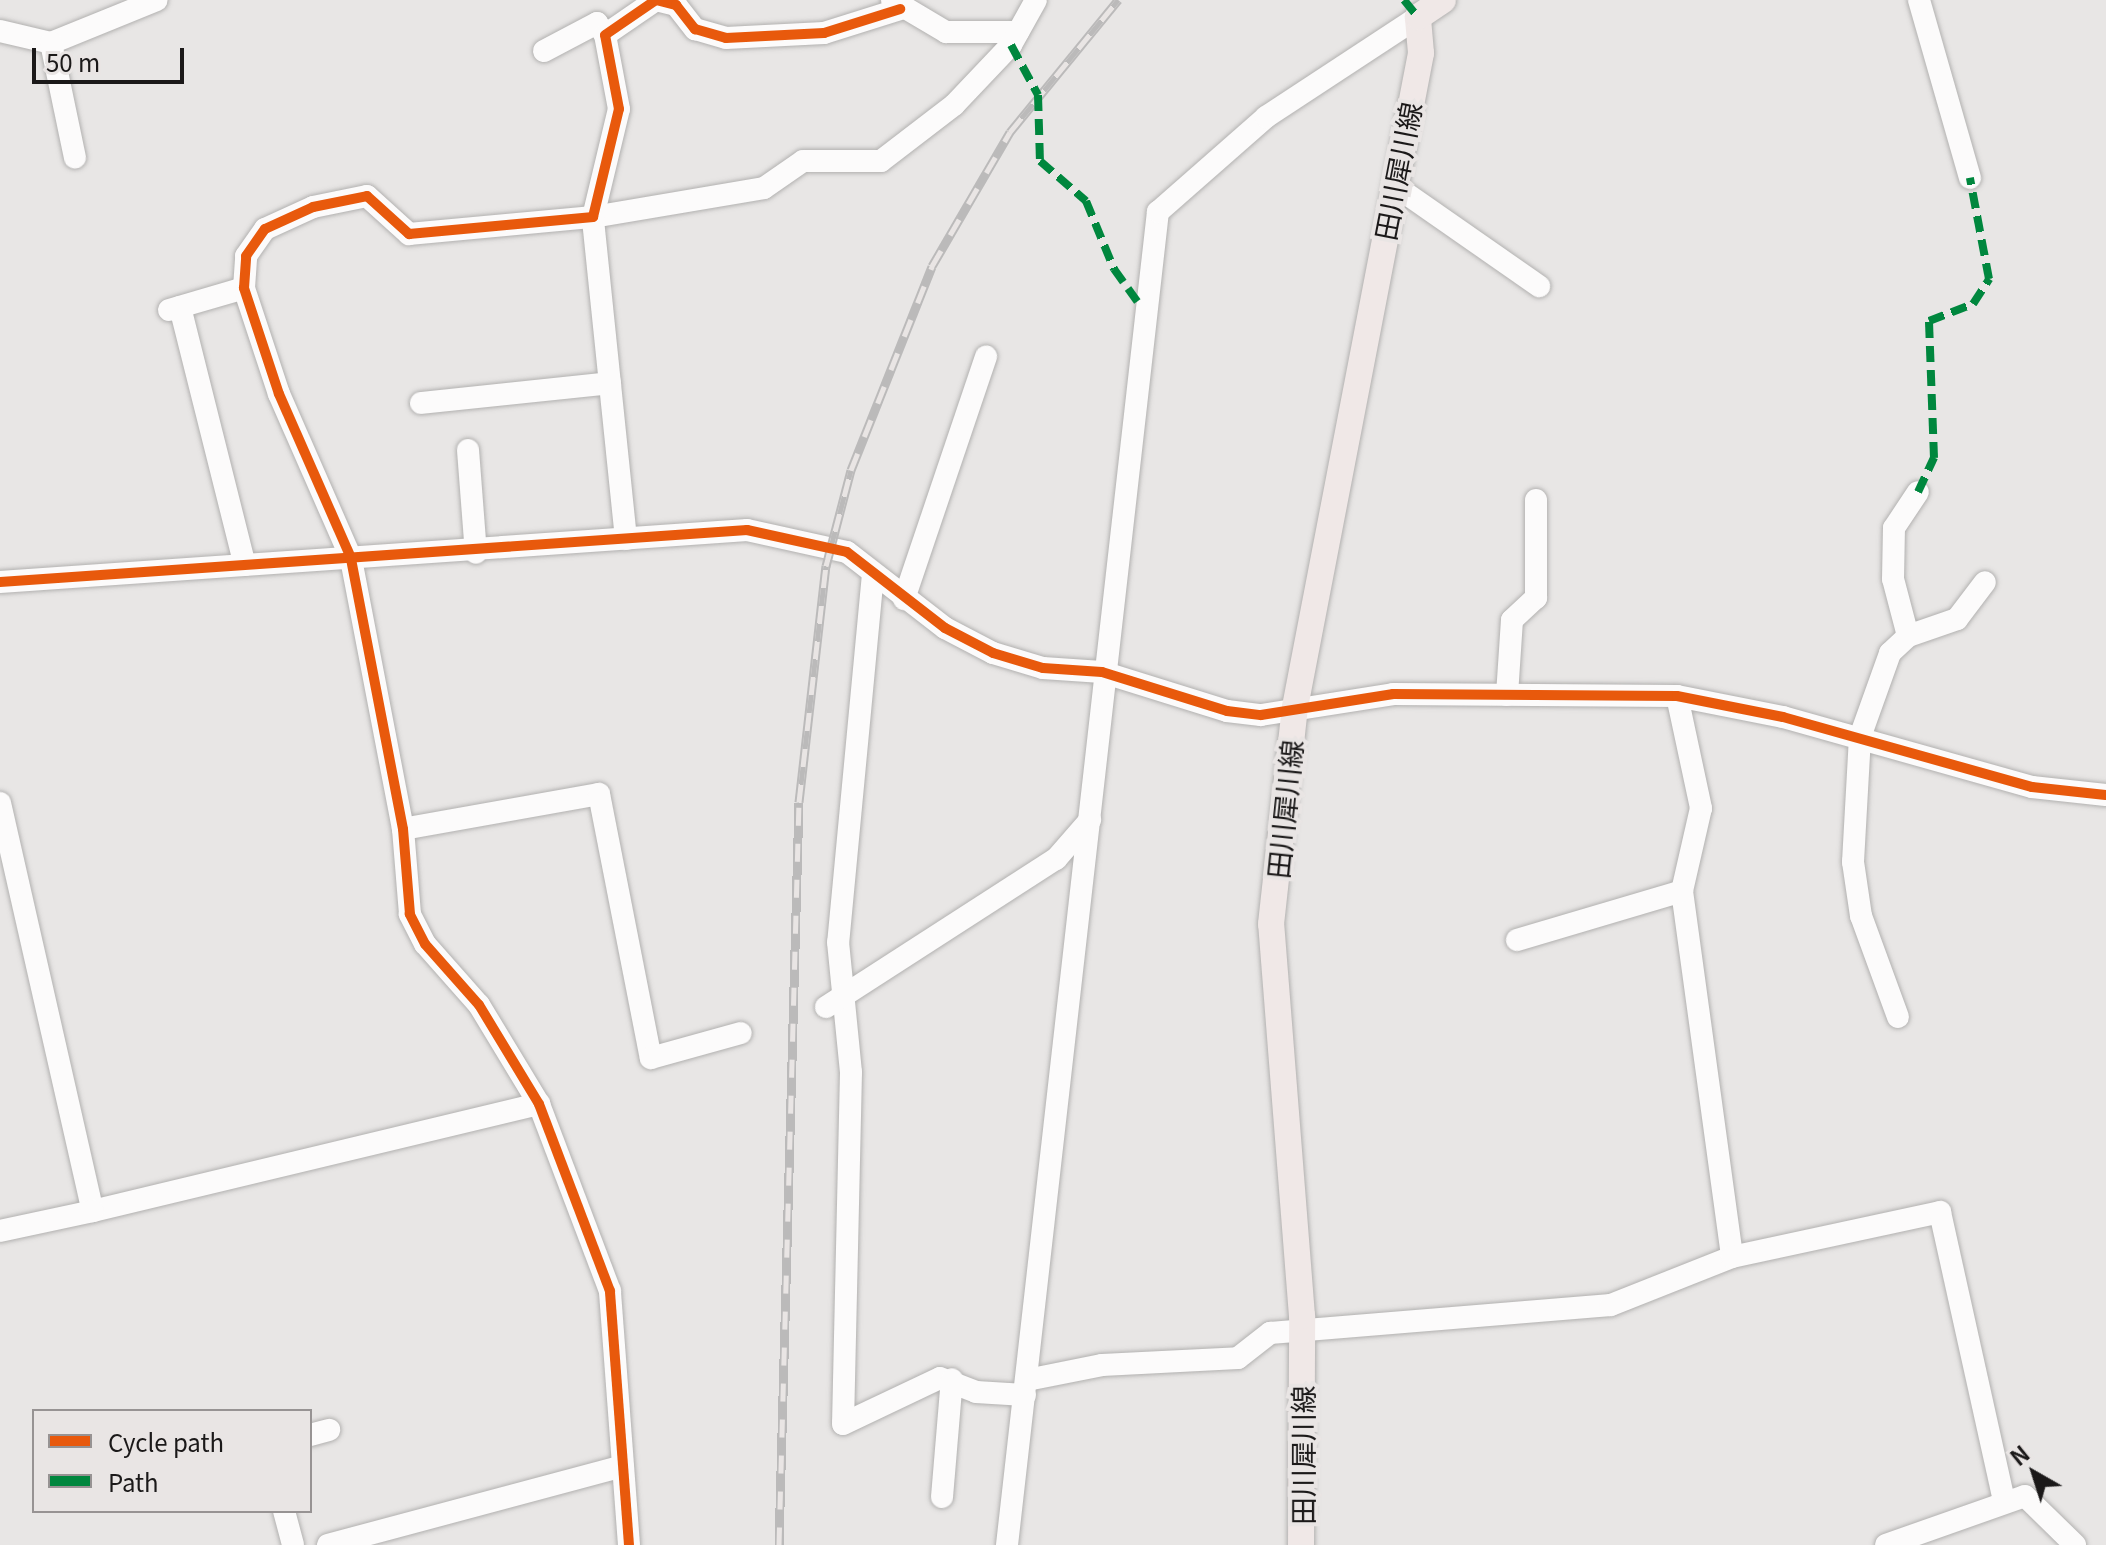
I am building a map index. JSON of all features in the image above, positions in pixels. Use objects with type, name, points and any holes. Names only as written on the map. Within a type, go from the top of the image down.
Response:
[{"type":"main road","points":[[1418,17],[1443,0]]},
{"type":"main road","name":"田川犀川線","points":[[1301,1545],[1302,1331],[1271,924],[1295,707],[1421,53],[1418,17]]},
{"type":"street","points":[[0,31],[51,43],[157,0]]},
{"type":"street","points":[[605,35],[656,0],[677,2],[695,29],[726,38],[824,33],[896,5],[946,32],[1018,32]]},
{"type":"street","points":[[629,1545],[610,1291],[539,1104],[479,1005],[425,944],[410,914],[403,829],[351,558],[279,394],[244,288],[246,256],[265,229],[313,207],[367,196],[409,234],[593,217],[764,188],[803,161],[881,161],[954,105],[1018,32],[1036,0]]},
{"type":"street","points":[[1919,0],[1970,178]]},
{"type":"street","points":[[1007,1545],[1090,820],[1102,672],[1158,212],[1266,117],[1418,17]]},
{"type":"street","points":[[544,51],[597,23],[605,35],[619,109],[593,217],[626,539]]},
{"type":"street","points":[[51,43],[75,158]]},
{"type":"street","points":[[1394,185],[1539,286]]},
{"type":"street","points":[[244,288],[174,309],[245,565]]},
{"type":"street","points":[[904,599],[986,357]]},
{"type":"street","points":[[421,403],[610,383]]},
{"type":"street","points":[[468,450],[476,553]]},
{"type":"street","points":[[1908,636],[1893,579],[1894,528],[1918,492]]},
{"type":"street","points":[[1507,695],[1512,620],[1536,598],[1536,500]]},
{"type":"street","points":[[0,582],[351,558],[476,553],[747,530],[847,552],[904,599],[993,653],[1043,668],[1102,672],[1227,711],[1261,715],[1295,707],[1393,694],[1677,696],[1860,737],[2032,787],[2106,795]]},
{"type":"street","points":[[873,574],[838,942],[835,1004],[851,1072],[843,1424],[940,1378],[952,1379],[976,1392],[1026,1387],[1102,1365],[1238,1358],[1270,1333],[1611,1305],[1732,1257],[1940,1212],[2004,1500]]},
{"type":"street","points":[[1898,1017],[1861,916],[1853,862],[1860,737],[1877,673],[1908,636],[1957,619],[1985,582]]},
{"type":"street","points":[[1677,696],[1701,808],[1682,891],[1732,1257]]},
{"type":"street","points":[[403,829],[599,794],[651,1058],[741,1033]]},
{"type":"street","points":[[0,803],[93,1211]]},
{"type":"street","points":[[835,1004],[1056,859],[1090,820]]},
{"type":"street","points":[[1517,940],[1682,891]]},
{"type":"street","points":[[0,1231],[539,1104]]},
{"type":"street","points":[[942,1497],[952,1379]]},
{"type":"street","points":[[328,1545],[622,1466]]},
{"type":"street","points":[[1886,1545],[2004,1500],[2025,1496],[2039,1504],[2075,1545]]},
{"type":"street","points":[[285,1513],[293,1545]]},
{"type":"railway","points":[[779,1545],[799,802],[826,566],[851,470],[932,266],[1010,132],[1118,0]]},
{"type":"marked path","points":[[1404,0],[1418,17]]},
{"type":"marked path","points":[[1011,45],[1038,95],[1040,161],[1086,201],[1114,269],[1142,308]]},
{"type":"marked path","points":[[1918,492],[1934,458],[1929,321],[1973,304],[1989,279],[1970,178]]},
{"type":"cycle path","points":[[629,1545],[610,1291],[539,1104],[479,1005],[425,944],[410,914],[403,829],[351,558],[279,394],[244,288],[246,256],[265,229],[313,207],[367,196],[409,234],[593,217],[619,109],[605,35],[656,0],[676,5],[695,29],[726,38],[824,33],[900,9]]},
{"type":"cycle path","points":[[0,582],[747,530],[847,552],[945,628],[993,653],[1043,668],[1102,672],[1227,711],[1261,715],[1393,694],[1677,696],[1783,717],[2032,787],[2106,795]]}]
